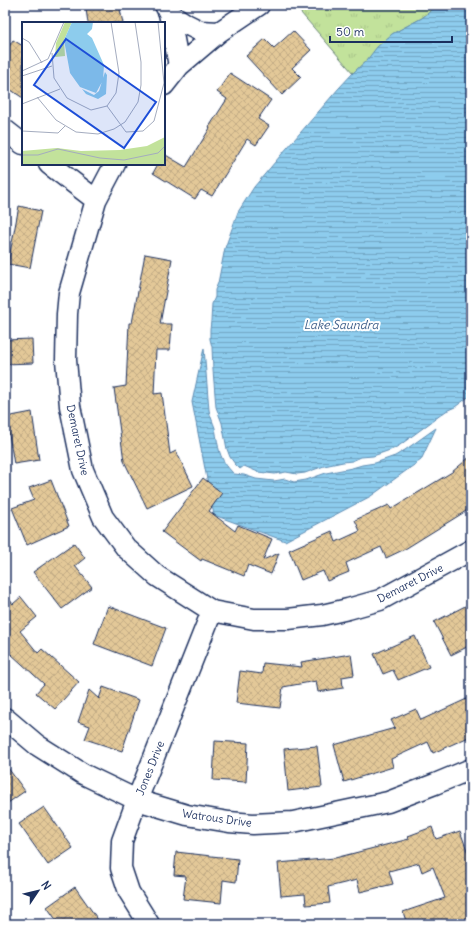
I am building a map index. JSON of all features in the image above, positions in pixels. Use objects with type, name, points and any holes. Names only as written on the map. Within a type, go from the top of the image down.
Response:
[{"type":"street","points":[[165,84],[179,66],[219,32],[259,5]]},
{"type":"street","points":[[167,9],[186,24],[200,32],[219,32]]},
{"type":"street","points":[[167,9],[179,66]]},
{"type":"street","points":[[5,130],[22,143]]},
{"type":"street","points":[[50,165],[96,200]]},
{"type":"street","name":"Demaret Drive","points":[[114,165],[96,200],[69,293],[66,360],[70,406],[83,470],[103,517],[126,548],[157,576],[212,611],[254,619],[288,619],[322,615],[380,600],[471,550]]},
{"type":"street","name":"Jones Drive","points":[[149,924],[129,892],[121,868],[122,840],[212,611]]},
{"type":"street","name":"Watrous Drive","points":[[5,718],[37,745],[83,774],[137,800],[187,816],[229,822],[254,824],[294,822],[388,802],[471,769]]},
{"type":"green space","points":[[294,5],[438,5],[422,18],[392,34],[353,73]]},
{"type":"water","name":"Lake Saundra","points":[[438,5],[471,5],[471,395],[455,407],[446,411],[400,445],[373,456],[361,457],[352,461],[324,466],[305,473],[297,474],[286,472],[275,474],[258,472],[244,466],[240,469],[230,457],[222,423],[216,407],[212,347],[210,339],[212,304],[215,297],[215,290],[218,283],[225,248],[238,212],[254,187],[339,88],[367,60],[377,47],[392,34],[422,18]]},
{"type":"water","points":[[204,348],[209,412],[215,428],[222,458],[234,474],[274,481],[285,479],[294,482],[306,480],[326,473],[375,463],[395,456],[436,428],[421,460],[371,496],[285,541],[214,515],[192,402]]},
{"type":"building","points":[[106,5],[119,5],[123,22],[88,22],[86,9]]},
{"type":"building","points":[[293,31],[311,50],[292,68],[301,77],[282,95],[246,56],[265,39],[274,48]]},
{"type":"building","points":[[13,40],[22,45],[22,97],[5,86],[5,52]]},
{"type":"building","points":[[230,73],[271,100],[258,119],[269,126],[256,145],[247,139],[212,196],[201,190],[195,199],[153,173],[157,165],[165,165],[165,155],[186,167],[227,99],[217,92]]},
{"type":"building","points":[[19,206],[41,211],[30,268],[8,264]]},
{"type":"building","points":[[145,254],[172,259],[160,324],[172,324],[170,350],[156,350],[154,394],[162,393],[170,454],[176,451],[193,486],[147,508],[124,461],[114,388],[126,386],[129,323],[132,323]]},
{"type":"building","points":[[32,339],[33,363],[5,364],[5,340]]},
{"type":"building","points":[[32,412],[39,460],[14,464],[6,417]]},
{"type":"building","points":[[471,456],[471,508],[405,549],[386,558],[381,547],[346,563],[349,572],[327,581],[323,571],[301,580],[289,550],[332,531],[336,542],[360,531],[355,520],[389,505],[391,509],[452,472]]},
{"type":"building","points":[[203,478],[222,493],[209,511],[235,531],[238,525],[272,539],[263,560],[279,553],[271,574],[248,565],[244,576],[202,559],[201,561],[162,532]]},
{"type":"building","points":[[51,480],[69,526],[27,545],[12,508],[34,500],[29,488]]},
{"type":"building","points":[[74,543],[85,558],[75,566],[92,587],[62,609],[33,572]]},
{"type":"building","points":[[5,594],[13,604],[21,597],[37,617],[20,631],[38,653],[42,649],[79,682],[55,709],[36,693],[44,684],[11,654],[5,659]]},
{"type":"building","points":[[471,603],[471,645],[451,655],[434,622]]},
{"type":"building","points":[[108,606],[166,628],[152,666],[94,644]]},
{"type":"building","points":[[415,636],[429,667],[398,680],[393,670],[383,674],[374,654]]},
{"type":"building","points":[[351,654],[354,675],[342,677],[343,688],[318,692],[316,681],[283,687],[280,708],[236,703],[240,671],[262,674],[263,663],[302,667],[301,662]]},
{"type":"building","points":[[103,687],[139,700],[122,751],[85,739],[90,726],[78,722],[89,690],[99,699]]},
{"type":"building","points":[[471,697],[471,736],[433,753],[428,742],[391,759],[393,767],[344,782],[334,745],[395,728],[391,720],[416,709],[421,720]]},
{"type":"building","points":[[215,741],[248,743],[246,782],[213,780]]},
{"type":"building","points":[[317,746],[322,787],[288,791],[284,749]]},
{"type":"building","points":[[5,764],[25,791],[5,805]]},
{"type":"building","points":[[44,807],[73,848],[48,865],[19,824]]},
{"type":"building","points":[[432,827],[436,839],[460,831],[471,861],[471,924],[407,924],[403,912],[445,898],[433,867],[422,872],[419,863],[389,871],[393,884],[360,892],[357,880],[328,887],[330,903],[306,905],[305,894],[281,896],[278,863],[335,858],[409,839],[408,836]]},
{"type":"building","points":[[176,852],[238,859],[236,882],[223,880],[221,903],[183,899],[186,876],[174,875]]},
{"type":"building","points":[[75,887],[101,924],[59,924],[47,907]]}]
